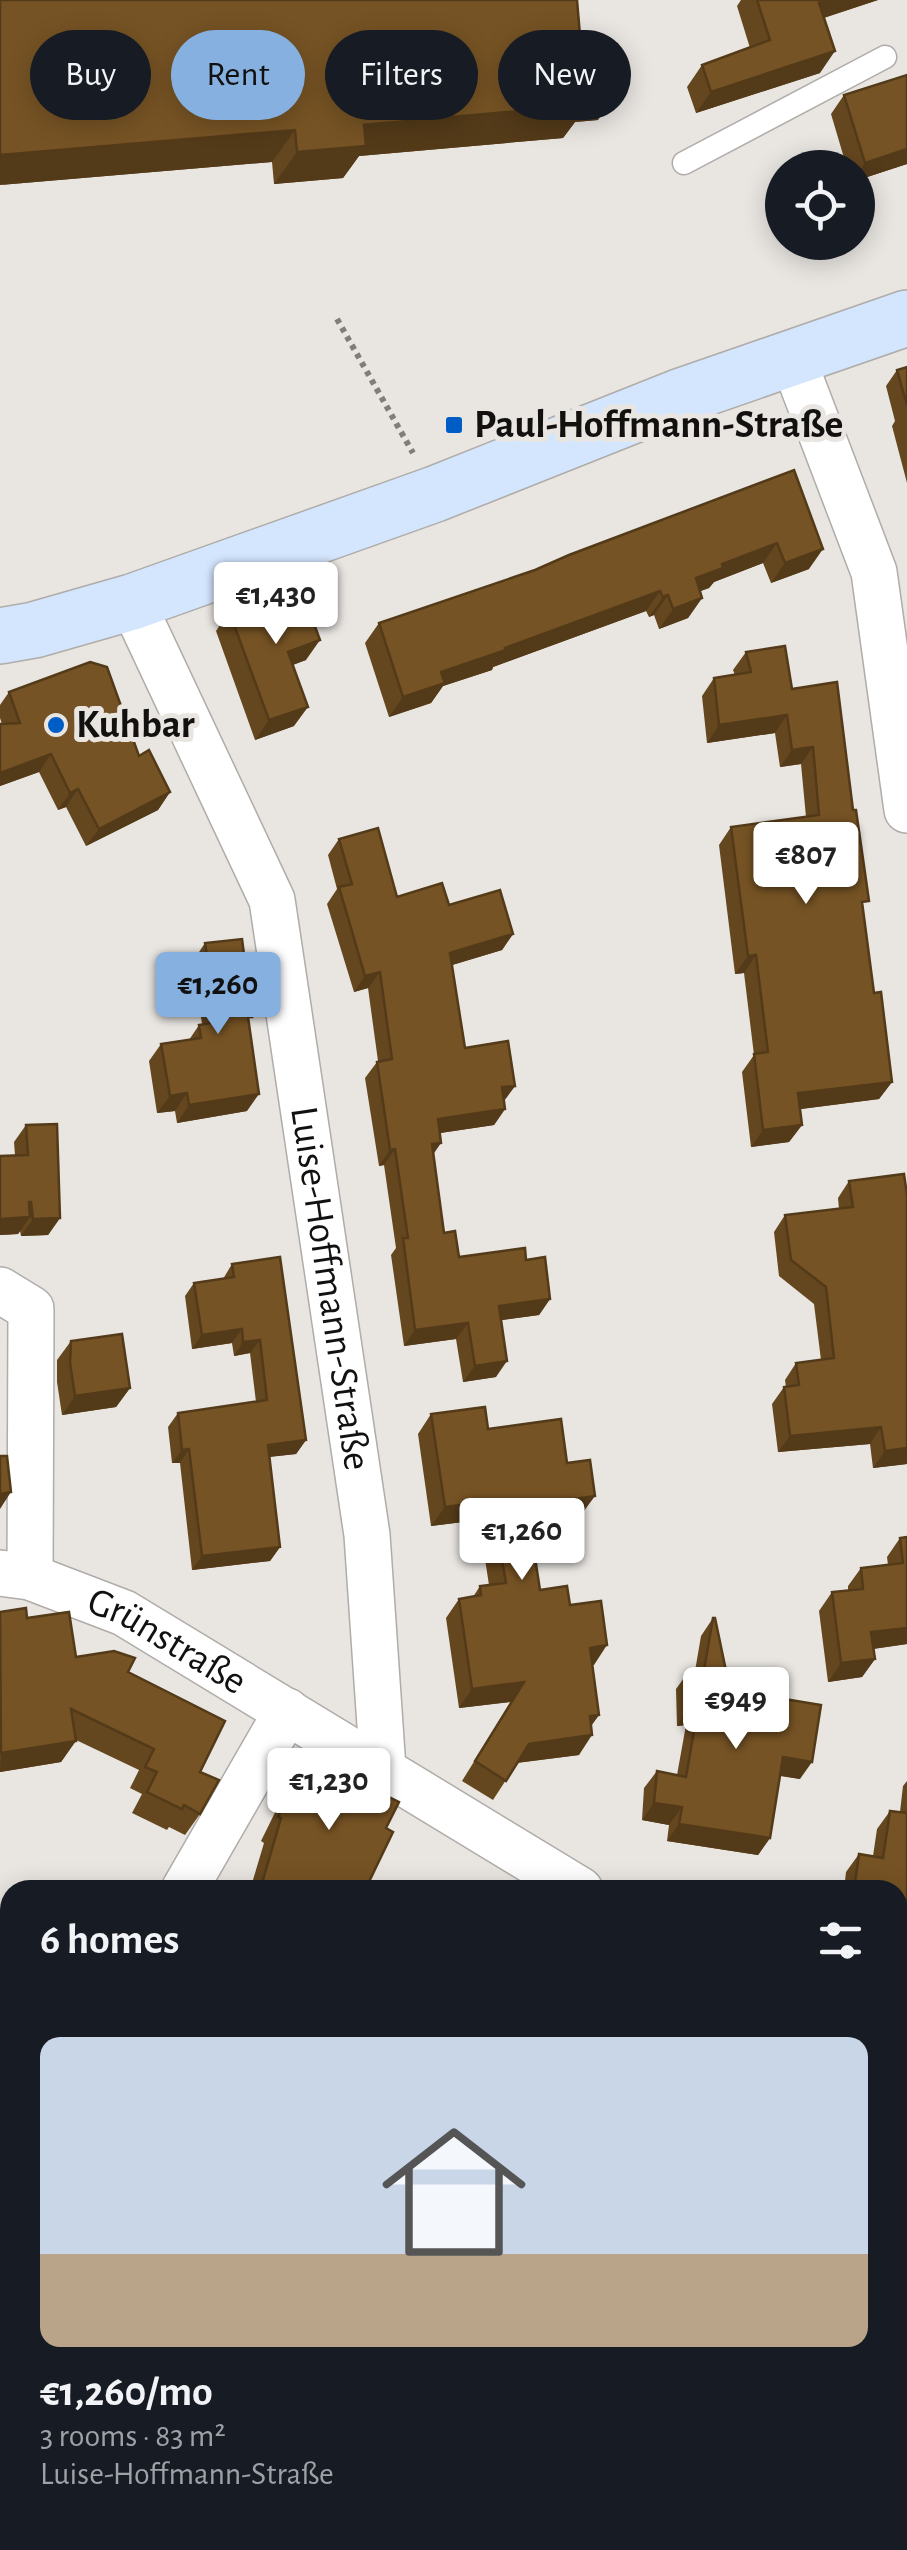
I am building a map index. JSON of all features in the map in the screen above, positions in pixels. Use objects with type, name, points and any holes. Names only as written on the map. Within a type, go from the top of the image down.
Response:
[{"type":"main road","points":[[0,636],[132,602],[436,494],[679,397],[907,318]]},
{"type":"street","points":[[792,357],[891,568],[907,810]]},
{"type":"street","name":"Luise-Hoffmann-Straße","points":[[132,602],[272,900],[367,1534],[383,1769]]},
{"type":"street","points":[[0,1290],[31,1309],[15,1575]]},
{"type":"street","name":"Grünstraße","points":[[15,1575],[124,1614],[564,1880]]},
{"type":"street","points":[[190,1880],[287,1711]]},
{"type":"lane","points":[[684,163],[885,57]]},
{"type":"path","points":[[337,320],[436,494]]},
{"type":"building","points":[[0,0],[577,0],[580,30],[498,30],[498,113],[478,115],[478,30],[325,30],[325,120],[420,120],[364,125],[366,146],[297,152],[295,130],[0,155]]},
{"type":"building","points":[[757,0],[828,0],[819,3],[835,51],[711,92],[702,65],[770,40]]},
{"type":"building","points":[[907,75],[907,149],[875,160],[875,150],[861,150],[844,95]]},
{"type":"building","points":[[907,367],[907,405],[897,370]]},
{"type":"building","points":[[794,470],[823,549],[785,563],[777,543],[696,578],[702,598],[673,609],[668,595],[663,597],[660,591],[441,672],[445,683],[403,697],[379,623],[535,570]]},
{"type":"building","points":[[300,586],[320,640],[288,652],[308,707],[269,720],[229,611]]},
{"type":"building","points":[[785,646],[792,689],[837,682],[869,901],[862,902],[874,993],[881,992],[892,1082],[798,1093],[802,1125],[763,1130],[754,1054],[768,1052],[756,955],[748,956],[731,827],[819,815],[813,747],[792,750],[787,715],[719,725],[714,678],[751,672],[746,652]]},
{"type":"building","points":[[90,662],[107,667],[139,756],[149,750],[170,792],[99,829],[78,789],[70,793],[51,754],[0,773],[0,724],[20,723],[9,692]]},
{"type":"building","points":[[378,828],[397,897],[442,883],[449,905],[500,890],[513,934],[450,953],[465,1048],[508,1041],[515,1086],[502,1087],[505,1109],[438,1119],[441,1143],[432,1144],[444,1233],[455,1231],[459,1257],[525,1248],[526,1260],[545,1257],[550,1299],[499,1306],[507,1361],[475,1366],[468,1323],[415,1330],[403,1238],[408,1238],[377,1062],[392,1059],[380,972],[365,976],[339,887],[352,884],[339,839]]},
{"type":"building","points":[[242,939],[259,1094],[189,1105],[187,1093],[170,1096],[161,1044],[201,1038],[199,1025],[217,1022],[205,943]]},
{"type":"building","points":[[57,1124],[60,1218],[33,1219],[29,1202],[30,1217],[0,1219],[0,1156],[28,1155],[26,1125]]},
{"type":"building","points":[[904,1174],[907,1448],[885,1451],[881,1427],[790,1436],[784,1387],[799,1385],[796,1363],[834,1358],[826,1287],[791,1260],[785,1215],[853,1207],[849,1181]]},
{"type":"building","points":[[280,1257],[306,1440],[268,1445],[280,1547],[202,1556],[189,1449],[182,1450],[178,1413],[267,1400],[260,1340],[243,1342],[242,1329],[202,1335],[194,1283],[234,1277],[232,1264]]},
{"type":"building","points":[[122,1334],[130,1388],[75,1396],[71,1341]]},
{"type":"building","points":[[485,1407],[488,1429],[561,1419],[567,1463],[590,1460],[595,1496],[527,1506],[540,1590],[567,1586],[570,1605],[601,1601],[607,1645],[590,1648],[599,1715],[590,1716],[592,1735],[529,1744],[506,1781],[475,1761],[524,1682],[472,1689],[459,1599],[481,1595],[480,1586],[506,1583],[492,1501],[445,1507],[431,1414]]},
{"type":"building","points":[[0,1456],[7,1456],[11,1492],[0,1494]]},
{"type":"building","points":[[907,1537],[907,1628],[871,1632],[875,1659],[841,1663],[832,1592],[863,1589],[861,1568],[903,1563],[900,1538]]},
{"type":"building","points":[[26,1608],[27,1618],[69,1612],[76,1657],[114,1651],[135,1658],[128,1672],[225,1721],[200,1772],[219,1780],[200,1814],[147,1792],[157,1772],[145,1767],[154,1749],[71,1709],[76,1741],[1,1753],[0,1612]]},
{"type":"building","points":[[713,1618],[730,1690],[821,1705],[812,1762],[783,1757],[770,1838],[679,1824],[682,1807],[654,1803],[657,1771],[686,1777],[698,1708],[689,1708],[689,1671],[704,1670]]},
{"type":"building","points":[[308,1757],[399,1802],[386,1828],[393,1832],[370,1880],[263,1880],[281,1818],[278,1817]]},
{"type":"building","points":[[890,1811],[907,1813],[907,1880],[855,1880],[859,1854],[883,1858]]},
{"type":"place","name":"Paul-Hoffmann-Straße","points":[[454,425]]},
{"type":"place","name":"Kuhbar","points":[[56,725]]}]
